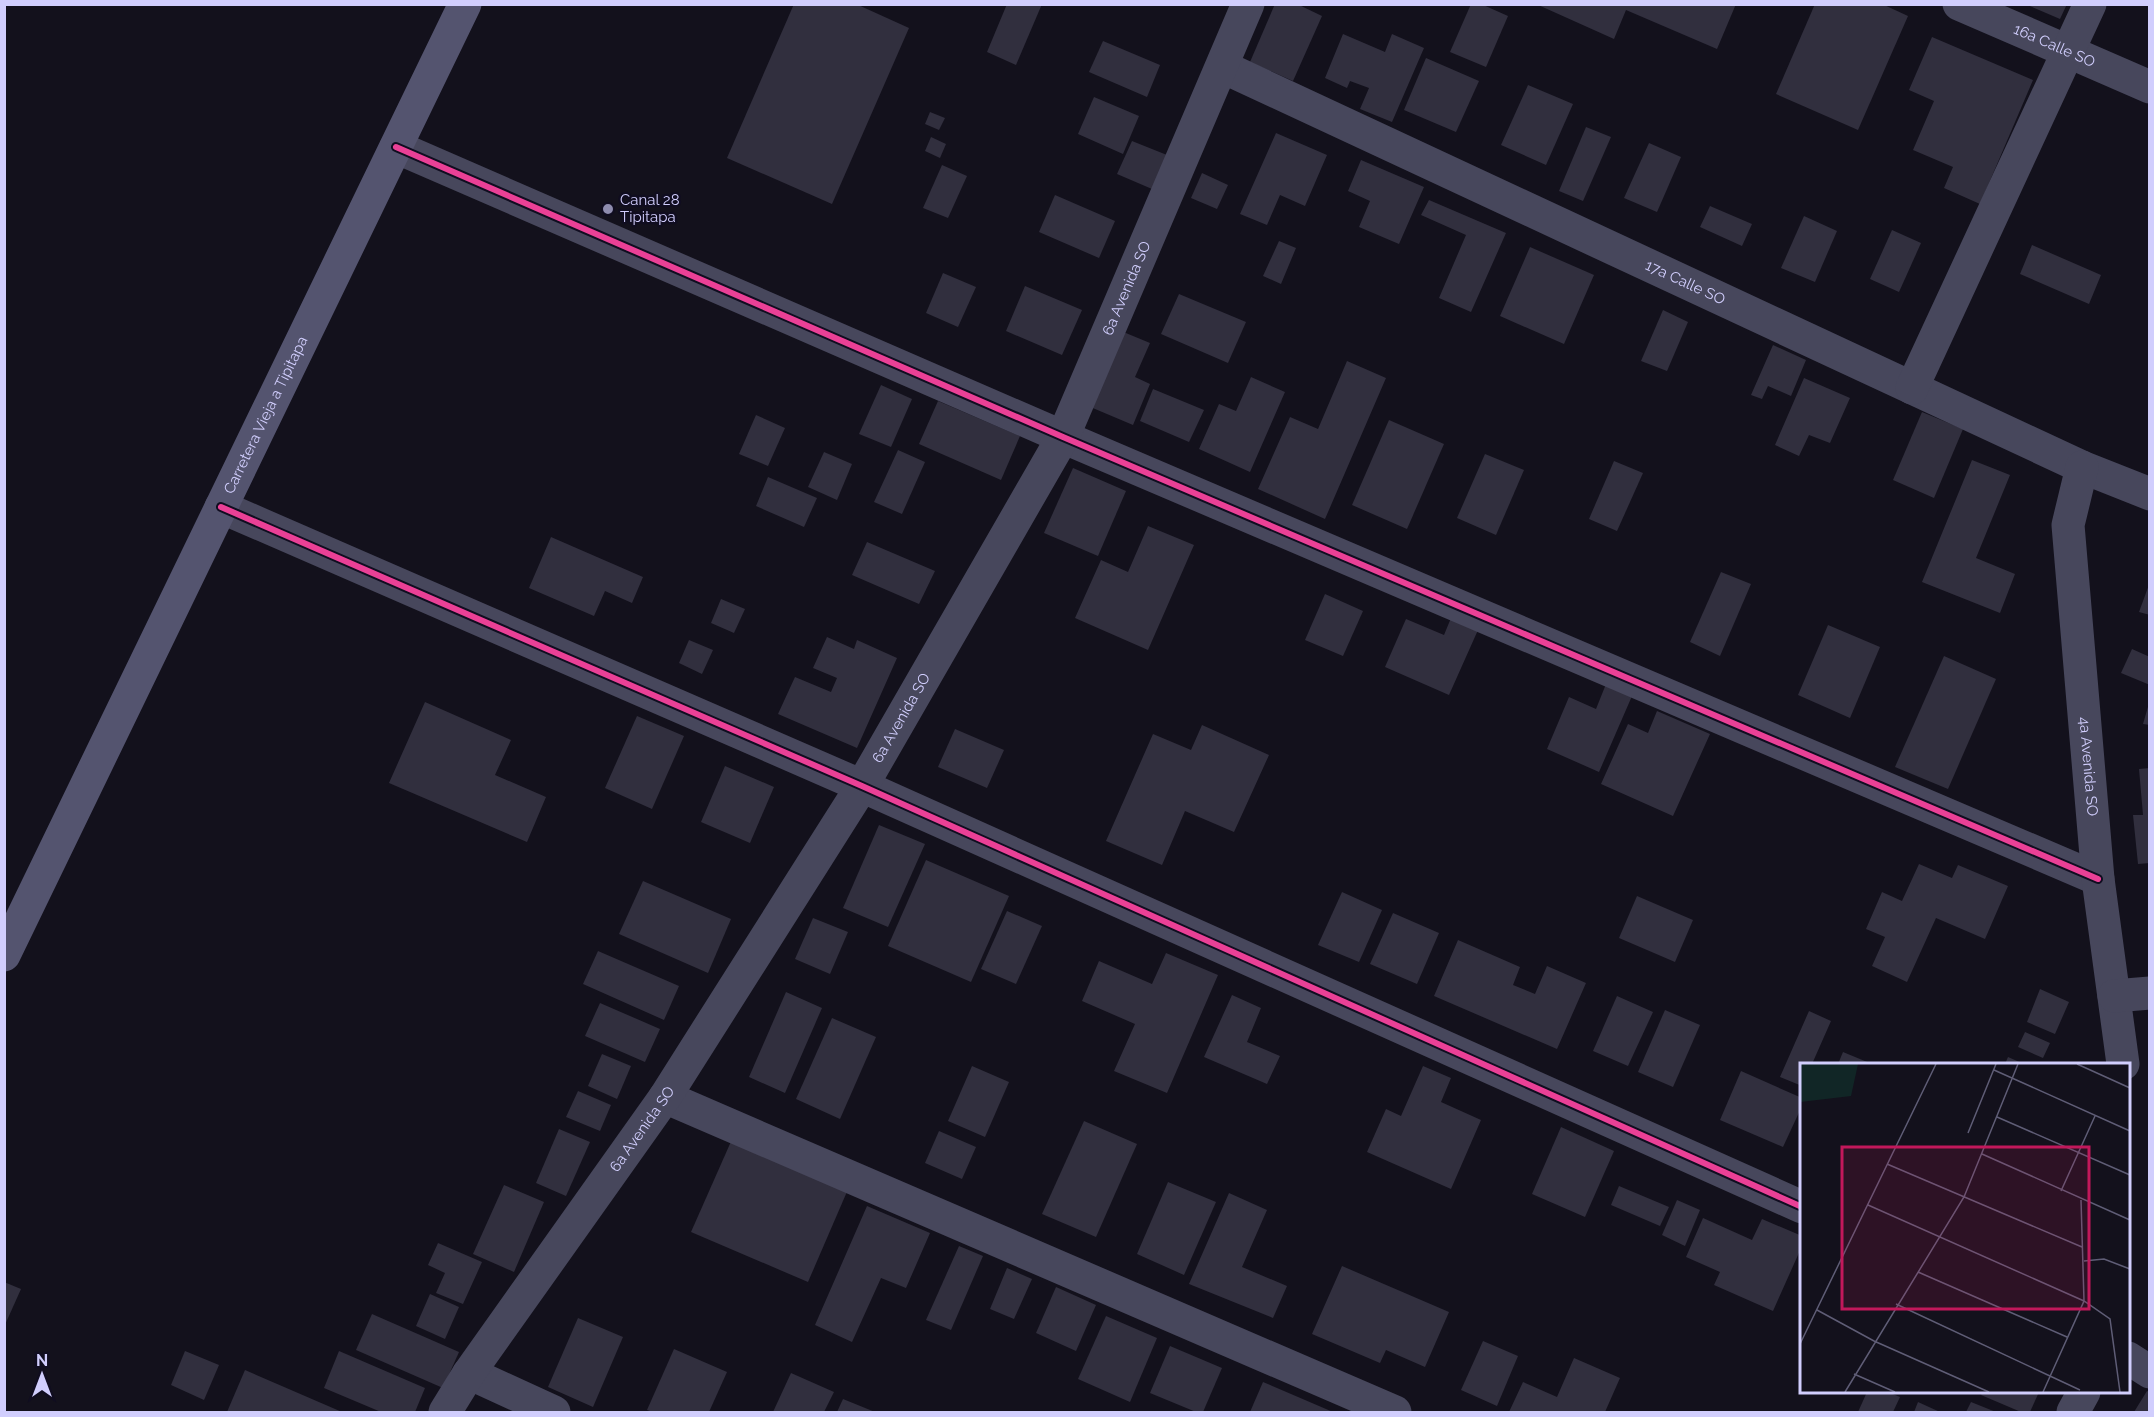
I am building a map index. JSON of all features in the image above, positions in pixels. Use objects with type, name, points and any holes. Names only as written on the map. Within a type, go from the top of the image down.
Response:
[{"type":"main road","name":"Carretera Vieja a Tipitapa","points":[[4,955],[465,4]]},
{"type":"street","name":"6a Avenida SO","points":[[445,1413],[468,1373],[665,1097],[862,786],[1062,437],[1223,67],[1248,4]]},
{"type":"street","name":"16a Calle SO","points":[[1959,4],[2150,87]]},
{"type":"street","points":[[1912,388],[2070,53],[2090,4]]},
{"type":"street","name":"17a Calle SO","points":[[1223,67],[2082,467],[2150,494]]},
{"type":"street","points":[[396,147],[1062,437],[2098,879]]},
{"type":"street","name":"4a Avenida SO","points":[[2082,467],[2068,525],[2098,879],[2123,1063]]},
{"type":"street","points":[[221,507],[862,786],[1800,1206]]},
{"type":"street","points":[[2114,996],[2150,993]]},
{"type":"street","points":[[665,1097],[1395,1413]]},
{"type":"street","points":[[2130,1359],[2150,1372]]},
{"type":"street","points":[[468,1373],[554,1413]]},
{"type":"street","points":[[2073,1413],[2083,1393]]},
{"type":"building","points":[[794,4],[856,4],[909,28],[832,204],[727,158]]},
{"type":"building","points":[[1007,4],[1042,4],[1016,65],[987,52]]},
{"type":"building","points":[[1275,4],[1297,4],[1322,16],[1293,81],[1250,62]]},
{"type":"building","points":[[1471,4],[1481,4],[1508,16],[1486,67],[1450,52]]},
{"type":"building","points":[[1536,4],[1736,4],[1717,49],[1626,10],[1614,39]]},
{"type":"building","points":[[1815,4],[1882,4],[1908,16],[1858,130],[1776,94]]},
{"type":"building","points":[[2025,4],[2067,4],[2060,19]]},
{"type":"building","points":[[1343,34],[1385,52],[1392,34],[1424,48],[1392,122],[1360,109],[1369,88],[1350,81],[1347,88],[1325,78]]},
{"type":"building","points":[[1932,37],[2033,80],[1980,204],[1944,188],[1953,167],[1913,150],[1934,101],[1909,90]]},
{"type":"building","points":[[1103,41],[1160,65],[1147,97],[1089,72]]},
{"type":"building","points":[[1426,58],[1479,81],[1456,132],[1404,110]]},
{"type":"building","points":[[1528,85],[1573,104],[1546,165],[1501,145]]},
{"type":"building","points":[[1094,97],[1139,116],[1123,154],[1078,134]]},
{"type":"building","points":[[930,112],[945,118],[939,130],[925,124]]},
{"type":"building","points":[[1586,127],[1611,137],[1583,201],[1559,191]]},
{"type":"building","points":[[1276,133],[1327,155],[1305,206],[1280,195],[1267,225],[1240,214]]},
{"type":"building","points":[[931,137],[946,144],[940,158],[925,151]]},
{"type":"building","points":[[1132,141],[1167,155],[1152,189],[1117,174]]},
{"type":"building","points":[[1649,143],[1681,157],[1657,212],[1624,198]]},
{"type":"building","points":[[1361,160],[1424,187],[1399,244],[1359,227],[1370,201],[1348,191]]},
{"type":"building","points":[[942,165],[967,176],[948,218],[923,208]]},
{"type":"building","points":[[1202,173],[1228,185],[1217,209],[1191,198]]},
{"type":"building","points":[[1055,195],[1115,221],[1099,258],[1039,232]]},
{"type":"building","points":[[1429,200],[1506,233],[1471,312],[1439,298],[1466,235],[1421,215]]},
{"type":"building","points":[[1710,206],[1752,224],[1742,246],[1700,227]]},
{"type":"building","points":[[1804,216],[1837,231],[1815,282],[1781,268]]},
{"type":"building","points":[[1892,230],[1921,243],[1899,292],[1870,279]]},
{"type":"building","points":[[1279,241],[1296,248],[1281,284],[1263,276]]},
{"type":"building","points":[[2032,245],[2101,275],[2089,304],[2020,274]]},
{"type":"building","points":[[1530,247],[1594,275],[1564,344],[1500,316]]},
{"type":"building","points":[[943,273],[976,287],[958,327],[926,313]]},
{"type":"building","points":[[1025,286],[1082,310],[1062,355],[1006,331]]},
{"type":"building","points":[[1179,294],[1246,322],[1228,363],[1161,334]]},
{"type":"building","points":[[1663,310],[1688,322],[1667,371],[1641,361]]},
{"type":"building","points":[[1121,331],[1150,343],[1135,377],[1150,384],[1133,425],[1088,406]]},
{"type":"building","points":[[1773,345],[1806,360],[1791,396],[1768,386],[1762,399],[1751,395]]},
{"type":"building","points":[[1347,361],[1386,378],[1325,519],[1258,489],[1290,417],[1318,429]]},
{"type":"building","points":[[1251,377],[1285,392],[1250,472],[1199,449],[1219,404],[1236,411]]},
{"type":"building","points":[[1804,378],[1850,398],[1830,443],[1809,435],[1799,456],[1775,445]]},
{"type":"building","points":[[881,385],[912,399],[891,447],[859,434]]},
{"type":"building","points":[[1153,389],[1204,410],[1189,442],[1140,421]]},
{"type":"building","points":[[938,401],[1020,436],[1001,480],[919,444]]},
{"type":"building","points":[[1922,412],[1963,429],[1934,498],[1893,480]]},
{"type":"building","points":[[756,415],[785,428],[768,466],[739,454]]},
{"type":"building","points":[[1389,420],[1444,444],[1407,529],[1352,505]]},
{"type":"building","points":[[898,450],[925,462],[902,514],[874,502]]},
{"type":"building","points":[[824,452],[852,464],[837,500],[808,487]]},
{"type":"building","points":[[1485,454],[1524,470],[1496,535],[1457,518]]},
{"type":"building","points":[[1972,460],[2010,475],[1976,558],[2015,574],[2000,613],[1922,582]]},
{"type":"building","points":[[1614,461],[1643,473],[1617,531],[1589,519]]},
{"type":"building","points":[[1073,468],[1126,491],[1098,556],[1044,533]]},
{"type":"building","points":[[768,477],[817,498],[804,527],[756,506]]},
{"type":"building","points":[[1148,526],[1194,545],[1148,650],[1075,618],[1101,560],[1128,572]]},
{"type":"building","points":[[551,537],[643,577],[632,603],[605,591],[594,616],[529,588]]},
{"type":"building","points":[[867,542],[935,571],[919,604],[852,575]]},
{"type":"building","points":[[1721,572],[1751,584],[1720,656],[1690,642]]},
{"type":"building","points":[[2150,582],[2150,615],[2139,612]]},
{"type":"building","points":[[1325,594],[1363,611],[1343,656],[1305,640]]},
{"type":"building","points":[[721,599],[745,609],[734,633],[711,623]]},
{"type":"building","points":[[1451,618],[1478,630],[1449,695],[1385,667],[1406,619],[1444,635]]},
{"type":"building","points":[[1828,625],[1880,647],[1850,718],[1798,695]]},
{"type":"building","points":[[827,637],[854,649],[857,640],[897,658],[857,748],[778,714],[795,677],[831,692],[837,678],[813,668]]},
{"type":"building","points":[[689,640],[713,650],[702,674],[679,663]]},
{"type":"building","points":[[2132,649],[2150,657],[2150,685],[2121,673]]},
{"type":"building","points":[[1944,656],[1996,679],[1948,789],[1895,767]]},
{"type":"building","points":[[1606,684],[1632,696],[1599,772],[1547,749],[1569,697],[1596,709]]},
{"type":"building","points":[[2150,700],[2150,725],[2143,724]]},
{"type":"building","points":[[425,702],[511,740],[495,775],[546,797],[527,842],[389,783]]},
{"type":"building","points":[[1657,711],[1710,734],[1673,816],[1601,784],[1628,724],[1648,733]]},
{"type":"building","points":[[637,716],[684,736],[652,809],[605,788]]},
{"type":"building","points":[[1202,725],[1269,755],[1234,832],[1185,811],[1162,865],[1106,841],[1153,734],[1191,750]]},
{"type":"building","points":[[955,729],[1004,750],[987,788],[938,767]]},
{"type":"building","points":[[725,766],[774,787],[750,843],[701,822]]},
{"type":"building","points":[[2150,768],[2150,863],[2138,864],[2133,815],[2143,815],[2139,769]]},
{"type":"building","points":[[879,825],[925,844],[888,927],[843,908]]},
{"type":"building","points":[[926,860],[1009,896],[971,982],[888,946]]},
{"type":"building","points":[[1919,864],[1952,878],[1958,865],[2008,886],[1985,939],[1936,918],[1907,982],[1872,966],[1885,937],[1866,929],[1882,892],[1902,901]]},
{"type":"building","points":[[643,881],[731,919],[708,973],[619,934]]},
{"type":"building","points":[[1342,892],[1382,910],[1359,962],[1318,945]]},
{"type":"building","points":[[1637,896],[1693,920],[1675,962],[1619,938]]},
{"type":"building","points":[[1007,911],[1042,926],[1016,984],[981,969]]},
{"type":"building","points":[[1393,913],[1439,933],[1417,984],[1370,964]]},
{"type":"building","points":[[813,918],[848,932],[830,974],[795,959]]},
{"type":"building","points":[[1458,940],[1520,967],[1513,985],[1535,994],[1547,966],[1586,983],[1557,1049],[1434,996]]},
{"type":"building","points":[[598,951],[679,986],[664,1020],[583,984]]},
{"type":"building","points":[[1166,953],[1218,975],[1167,1093],[1114,1071],[1135,1024],[1082,1001],[1099,961],[1152,984]]},
{"type":"building","points":[[2040,989],[2069,1002],[2055,1034],[2027,1022]]},
{"type":"building","points":[[786,992],[822,1008],[785,1093],[749,1077]]},
{"type":"building","points":[[1232,995],[1261,1008],[1247,1042],[1280,1056],[1267,1084],[1204,1057]]},
{"type":"building","points":[[1617,996],[1653,1012],[1628,1066],[1593,1051]]},
{"type":"building","points":[[600,1003],[660,1029],[645,1062],[585,1036]]},
{"type":"building","points":[[1665,1010],[1700,1025],[1673,1087],[1638,1072]]},
{"type":"building","points":[[1809,1011],[1831,1021],[1812,1063],[1800,1063],[1800,1085],[1780,1077]]},
{"type":"building","points":[[832,1018],[876,1037],[840,1119],[796,1099]]},
{"type":"building","points":[[2025,1032],[2050,1043],[2043,1058],[2018,1047]]},
{"type":"building","points":[[1843,1052],[1870,1063],[1838,1063]]},
{"type":"building","points":[[602,1054],[631,1066],[617,1099],[588,1086]]},
{"type":"building","points":[[2008,1057],[2022,1063],[2005,1063]]},
{"type":"building","points":[[972,1066],[1009,1082],[985,1137],[948,1121]]},
{"type":"building","points":[[1423,1066],[1451,1078],[1441,1102],[1481,1120],[1451,1189],[1367,1152],[1386,1109],[1401,1116]]},
{"type":"building","points":[[1741,1071],[1800,1097],[1800,1110],[1783,1147],[1720,1120]]},
{"type":"building","points":[[578,1091],[611,1105],[600,1131],[566,1117]]},
{"type":"building","points":[[1084,1121],[1137,1144],[1096,1237],[1042,1214]]},
{"type":"building","points":[[1561,1127],[1614,1151],[1585,1217],[1532,1194]]},
{"type":"building","points":[[559,1129],[590,1142],[566,1196],[536,1183]]},
{"type":"building","points":[[939,1131],[976,1147],[962,1179],[925,1163]]},
{"type":"building","points":[[733,1137],[849,1187],[808,1282],[691,1232]]},
{"type":"building","points":[[1168,1182],[1216,1202],[1184,1275],[1137,1254]]},
{"type":"building","points":[[504,1185],[544,1202],[514,1272],[473,1254]]},
{"type":"building","points":[[1619,1186],[1669,1207],[1660,1226],[1611,1205]]},
{"type":"building","points":[[1229,1193],[1267,1210],[1242,1267],[1287,1286],[1273,1318],[1189,1284]]},
{"type":"building","points":[[1677,1200],[1700,1210],[1685,1246],[1662,1235]]},
{"type":"building","points":[[867,1206],[930,1233],[906,1288],[881,1278],[852,1342],[815,1325]]},
{"type":"building","points":[[1703,1218],[1752,1240],[1762,1219],[1800,1235],[1800,1250],[1773,1311],[1714,1285],[1720,1272],[1686,1257]]},
{"type":"building","points":[[438,1243],[482,1262],[463,1304],[436,1293],[445,1273],[428,1265]]},
{"type":"building","points":[[959,1246],[983,1256],[951,1330],[926,1320]]},
{"type":"building","points":[[1342,1266],[1449,1312],[1425,1367],[1386,1350],[1380,1363],[1312,1334]]},
{"type":"building","points":[[1007,1268],[1032,1279],[1014,1319],[990,1309]]},
{"type":"building","points":[[4,1282],[21,1289],[4,1327]]},
{"type":"building","points":[[1056,1287],[1096,1305],[1076,1351],[1036,1333]]},
{"type":"building","points":[[430,1294],[459,1307],[445,1339],[416,1326]]},
{"type":"building","points":[[372,1314],[459,1352],[443,1388],[356,1350]]},
{"type":"building","points":[[1106,1316],[1157,1338],[1130,1402],[1078,1379]]},
{"type":"building","points":[[578,1318],[623,1337],[593,1407],[548,1387]]},
{"type":"building","points":[[1483,1341],[1518,1356],[1497,1406],[1461,1390]]},
{"type":"building","points":[[1170,1346],[1222,1368],[1203,1412],[1196,1412],[1150,1393]]},
{"type":"building","points":[[674,1349],[727,1372],[709,1412],[653,1412],[647,1410]]},
{"type":"building","points":[[185,1351],[219,1365],[204,1400],[171,1385]]},
{"type":"building","points":[[339,1351],[425,1388],[415,1412],[381,1412],[324,1388]]},
{"type":"building","points":[[1574,1358],[1620,1378],[1605,1412],[1509,1412],[1523,1382],[1557,1397]]},
{"type":"building","points":[[245,1370],[342,1412],[227,1412]]},
{"type":"building","points":[[791,1373],[834,1392],[824,1412],[773,1412]]},
{"type":"building","points":[[1263,1382],[1333,1412],[1250,1412]]},
{"type":"building","points":[[2147,1391],[2150,1392],[2150,1412],[2134,1412]]},
{"type":"building","points":[[1867,1393],[1890,1393],[1900,1397],[1893,1412],[1858,1412]]},
{"type":"building","points":[[1982,1393],[2039,1393],[2030,1412],[2021,1412],[1981,1395]]},
{"type":"building","points":[[843,1399],[875,1412],[837,1412]]},
{"type":"building","points":[[1918,1402],[1940,1412],[1914,1412]]},
{"type":"building","points":[[1971,1402],[1996,1412],[1966,1412]]},
{"type":"cycle path","points":[[396,147],[1063,437],[2098,879]]},
{"type":"cycle path","points":[[221,507],[862,786],[1800,1206]]},
{"type":"place","name":"Canal 28 Tipitapa","points":[[608,209]]}]
